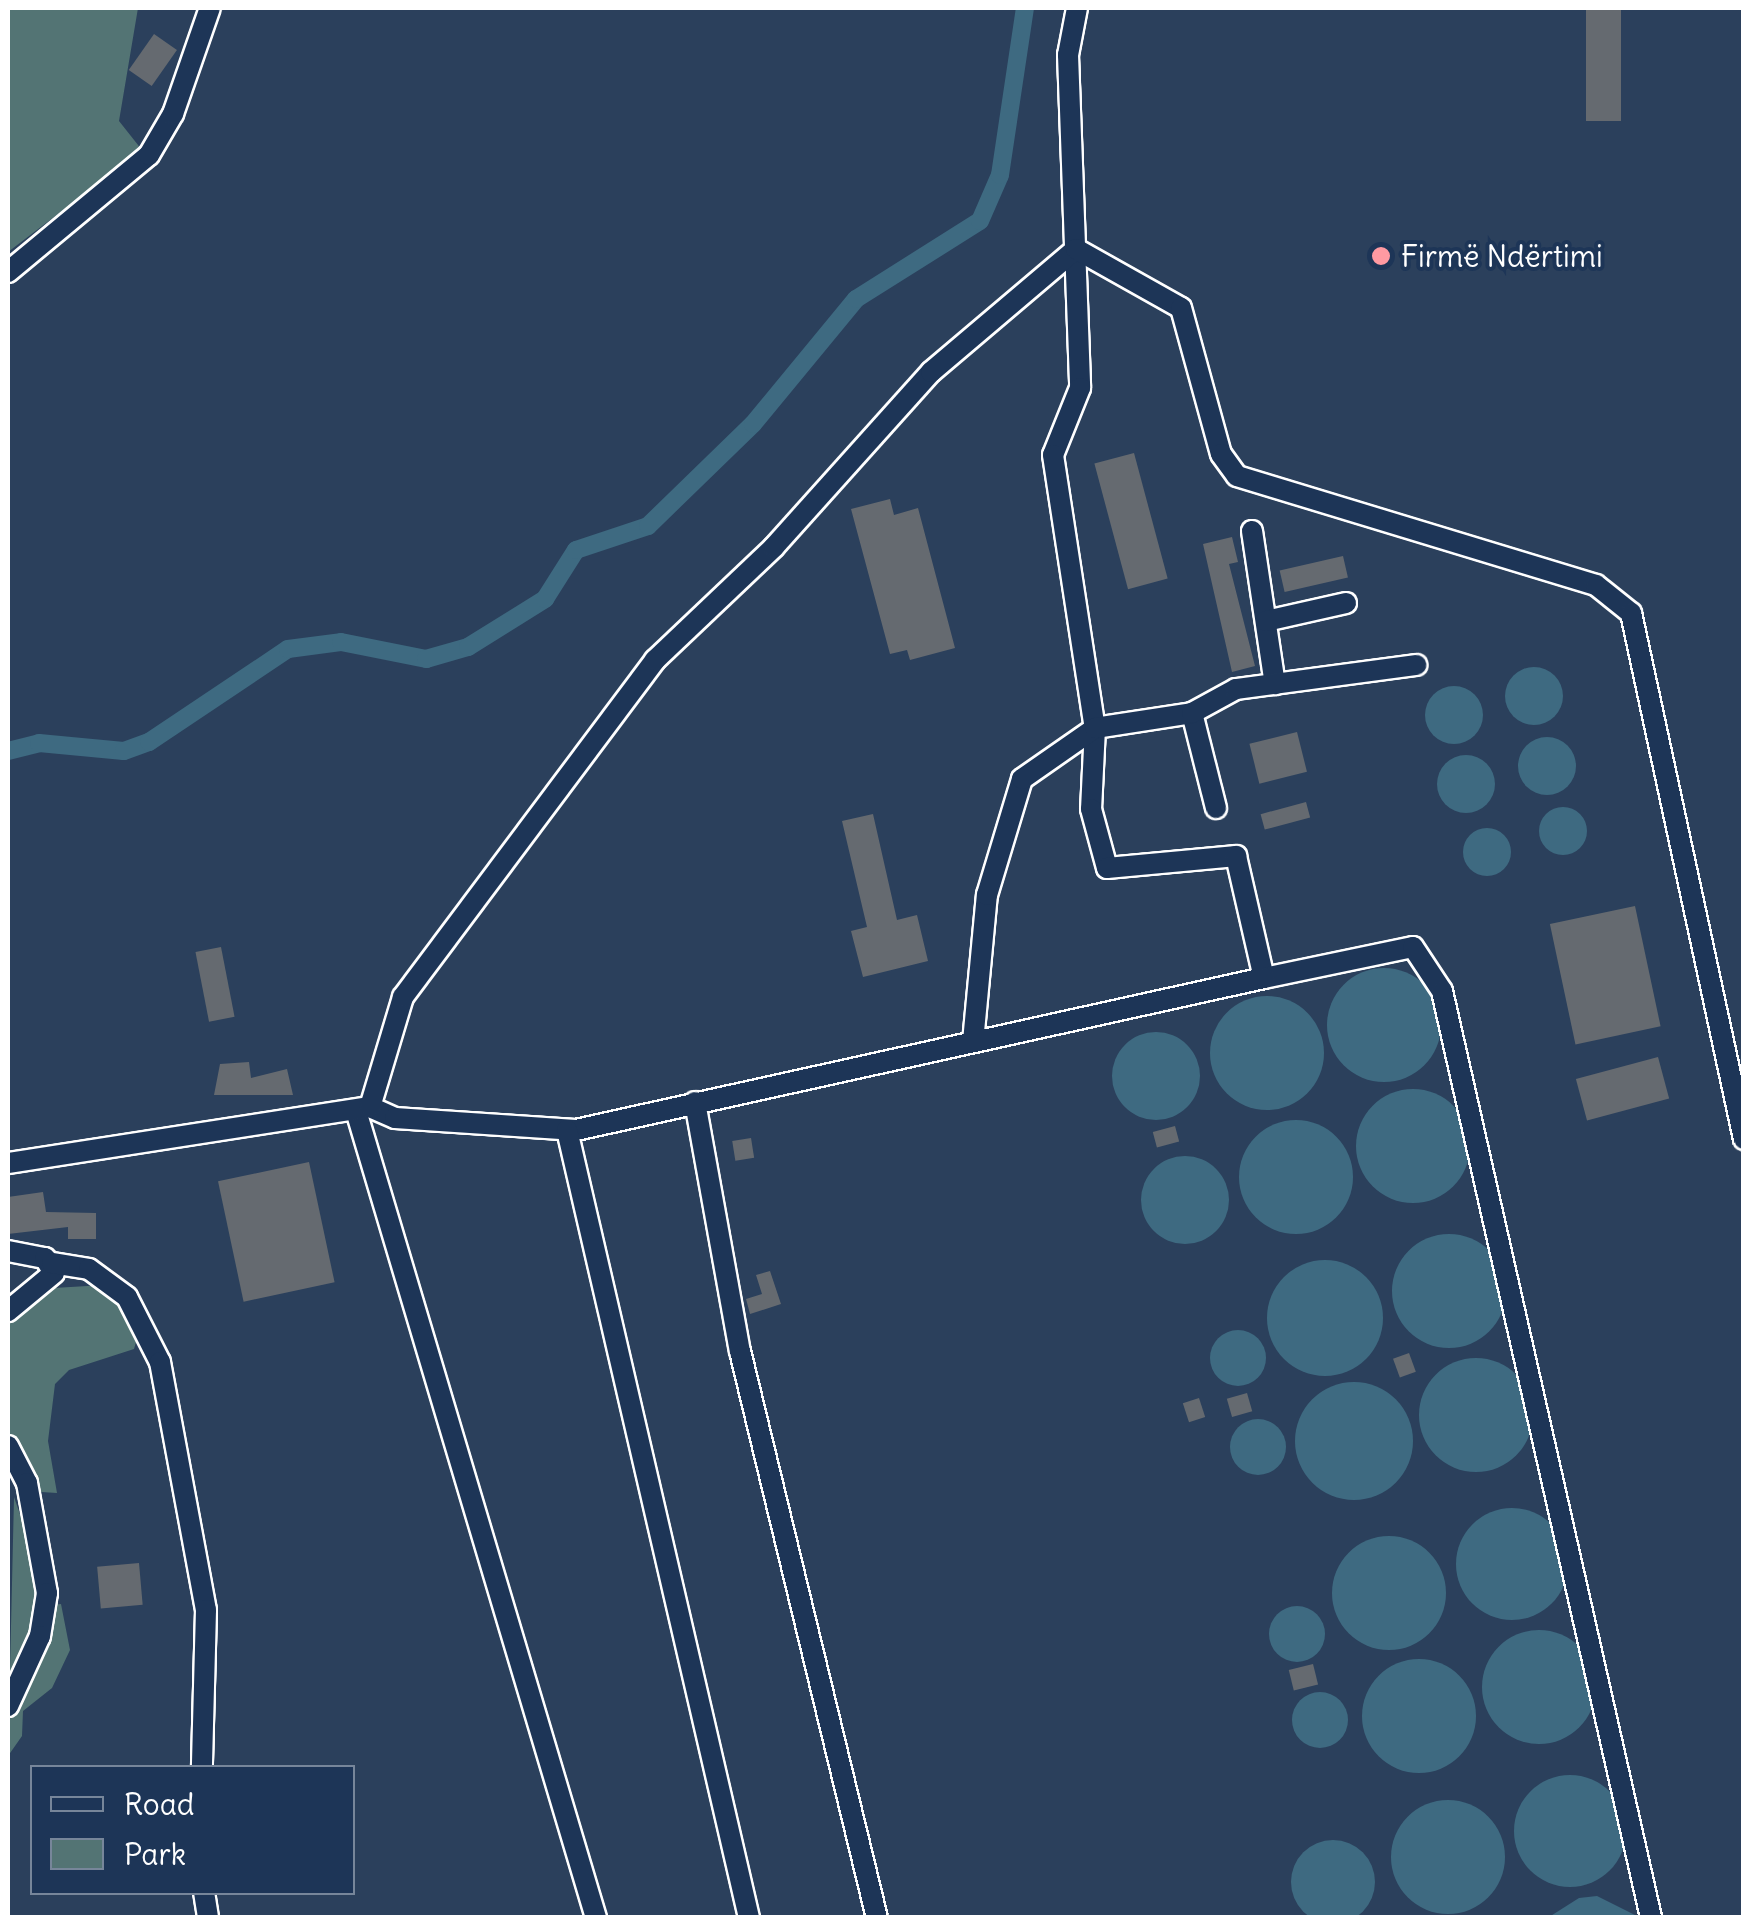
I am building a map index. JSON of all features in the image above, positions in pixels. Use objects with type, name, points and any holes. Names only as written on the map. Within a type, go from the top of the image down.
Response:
[{"type":"street","points":[[8,272],[149,155],[173,114],[210,8]]},
{"type":"street","points":[[1077,8],[1068,55],[1080,388],[1053,455],[1095,728],[1092,809],[1107,868],[1236,856],[1264,978]]},
{"type":"street","points":[[596,1918],[363,1110],[402,997],[655,660],[774,547],[932,372],[1076,259]]},
{"type":"street","points":[[1076,259],[1181,308],[1221,454],[1237,476],[1621,600],[1635,625],[1744,1138]]},
{"type":"street","points":[[1252,530],[1275,684]]},
{"type":"street","points":[[1266,621],[1346,603]]},
{"type":"street","points":[[972,1042],[987,896],[1014,828],[1014,791],[1095,728],[1192,713],[1236,689],[1416,665]]},
{"type":"street","points":[[1192,713],[1216,808]]},
{"type":"street","points":[[8,1162],[363,1110],[395,1118],[567,1130],[1413,947],[1442,991],[1651,1918]]},
{"type":"street","points":[[695,1102],[740,1351],[876,1918]]},
{"type":"street","points":[[567,1130],[749,1918]]},
{"type":"street","points":[[8,1251],[52,1264],[89,1269],[126,1298],[160,1362],[206,1610],[202,1765]]},
{"type":"street","points":[[8,1311],[50,1280],[52,1264]]},
{"type":"street","points":[[8,1446],[27,1483],[47,1593],[40,1636],[8,1706]]},
{"type":"green space","points":[[8,8],[138,8],[119,121],[142,150],[8,252]]},
{"type":"green space","points":[[104,1285],[139,1332],[134,1349],[69,1370],[55,1384],[48,1441],[57,1493],[26,1491],[8,1439],[8,1322],[54,1288]]},
{"type":"green space","points":[[14,1497],[36,1560],[37,1607],[61,1604],[70,1650],[52,1688],[23,1711],[22,1736],[8,1756]]},
{"type":"water","points":[[1534,667],[1554,676],[1563,696],[1554,716],[1534,725],[1514,716],[1505,696],[1514,676]]},
{"type":"water","points":[[1454,686],[1474,695],[1483,715],[1474,735],[1454,744],[1434,735],[1425,715],[1434,695]]},
{"type":"water","points":[[1547,737],[1567,746],[1576,766],[1567,786],[1547,795],[1527,786],[1518,766],[1527,746]]},
{"type":"water","points":[[1466,755],[1486,764],[1495,784],[1486,804],[1466,813],[1446,804],[1437,784],[1446,764]]},
{"type":"water","points":[[1563,807],[1580,814],[1587,831],[1580,848],[1563,855],[1546,848],[1539,831],[1546,814]]},
{"type":"water","points":[[1487,828],[1504,835],[1511,852],[1504,869],[1487,876],[1470,869],[1463,852],[1470,835]]},
{"type":"water","points":[[1384,968],[1416,977],[1432,993],[1441,1025],[1432,1057],[1416,1073],[1384,1082],[1352,1073],[1336,1057],[1327,1025],[1336,993],[1352,977]]},
{"type":"water","points":[[1267,996],[1289,1000],[1308,1012],[1320,1031],[1324,1053],[1320,1075],[1308,1094],[1289,1106],[1267,1110],[1245,1106],[1226,1094],[1214,1075],[1210,1053],[1214,1031],[1226,1012],[1245,1000]]},
{"type":"water","points":[[1156,1032],[1187,1045],[1200,1076],[1187,1107],[1156,1120],[1125,1107],[1112,1076],[1125,1045]]},
{"type":"water","points":[[1413,1089],[1435,1093],[1454,1105],[1466,1124],[1470,1146],[1466,1168],[1454,1187],[1435,1199],[1413,1203],[1391,1199],[1372,1187],[1360,1168],[1356,1146],[1360,1124],[1372,1105],[1391,1093]]},
{"type":"water","points":[[1296,1120],[1318,1124],[1337,1136],[1349,1155],[1353,1177],[1349,1199],[1337,1218],[1318,1230],[1296,1234],[1274,1230],[1255,1218],[1243,1199],[1239,1177],[1243,1155],[1255,1136],[1274,1124]]},
{"type":"water","points":[[1185,1156],[1216,1169],[1229,1200],[1216,1231],[1185,1244],[1154,1231],[1141,1200],[1154,1169]]},
{"type":"water","points":[[1449,1234],[1471,1239],[1489,1251],[1501,1269],[1506,1291],[1501,1313],[1489,1331],[1471,1343],[1449,1348],[1427,1343],[1409,1331],[1397,1313],[1392,1291],[1397,1269],[1409,1251],[1427,1239]]},
{"type":"water","points":[[1325,1260],[1347,1264],[1366,1277],[1379,1296],[1383,1318],[1379,1340],[1366,1359],[1347,1372],[1325,1376],[1303,1372],[1284,1359],[1271,1340],[1267,1318],[1271,1296],[1284,1277],[1303,1264]]},
{"type":"water","points":[[1238,1330],[1258,1338],[1266,1358],[1258,1378],[1238,1386],[1218,1378],[1210,1358],[1218,1338]]},
{"type":"water","points":[[1476,1358],[1508,1367],[1524,1383],[1533,1415],[1524,1447],[1508,1463],[1476,1472],[1444,1463],[1428,1447],[1419,1415],[1428,1383],[1444,1367]]},
{"type":"water","points":[[1354,1382],[1377,1387],[1396,1399],[1408,1418],[1413,1441],[1408,1464],[1396,1483],[1377,1495],[1354,1500],[1331,1495],[1312,1483],[1300,1464],[1295,1441],[1300,1418],[1312,1399],[1331,1387]]},
{"type":"water","points":[[1258,1419],[1278,1427],[1286,1447],[1278,1467],[1258,1475],[1238,1467],[1230,1447],[1238,1427]]},
{"type":"water","points":[[1512,1508],[1534,1512],[1552,1524],[1564,1542],[1568,1564],[1564,1586],[1552,1604],[1534,1616],[1512,1620],[1490,1616],[1472,1604],[1460,1586],[1456,1564],[1460,1542],[1472,1524],[1490,1512]]},
{"type":"water","points":[[1389,1536],[1411,1541],[1429,1553],[1441,1571],[1446,1593],[1441,1615],[1429,1633],[1411,1645],[1389,1650],[1367,1645],[1349,1633],[1337,1615],[1332,1593],[1337,1571],[1349,1553],[1367,1541]]},
{"type":"water","points":[[1297,1606],[1317,1614],[1325,1634],[1317,1654],[1297,1662],[1277,1654],[1269,1634],[1277,1614]]},
{"type":"water","points":[[1539,1630],[1561,1634],[1580,1646],[1592,1665],[1596,1687],[1592,1709],[1580,1728],[1561,1740],[1539,1744],[1517,1740],[1498,1728],[1486,1709],[1482,1687],[1486,1665],[1498,1646],[1517,1634]]},
{"type":"water","points":[[1419,1659],[1441,1664],[1459,1676],[1471,1694],[1476,1716],[1471,1738],[1459,1756],[1441,1768],[1419,1773],[1397,1768],[1379,1756],[1367,1738],[1362,1716],[1367,1694],[1379,1676],[1397,1664]]},
{"type":"water","points":[[1320,1692],[1340,1700],[1348,1720],[1340,1740],[1320,1748],[1300,1740],[1292,1720],[1300,1700]]},
{"type":"water","points":[[1570,1775],[1592,1779],[1610,1791],[1622,1809],[1626,1831],[1622,1853],[1610,1871],[1592,1883],[1570,1887],[1548,1883],[1530,1871],[1518,1853],[1514,1831],[1518,1809],[1530,1791],[1548,1779]]},
{"type":"water","points":[[1448,1800],[1470,1804],[1489,1816],[1501,1835],[1505,1857],[1501,1879],[1489,1898],[1470,1910],[1448,1914],[1426,1910],[1407,1898],[1395,1879],[1391,1857],[1395,1835],[1407,1816],[1426,1804]]},
{"type":"water","points":[[1333,1840],[1349,1843],[1363,1852],[1372,1866],[1372,1898],[1363,1912],[1349,1921],[1333,1924],[1317,1921],[1303,1912],[1294,1898],[1291,1882],[1294,1866],[1303,1852],[1317,1843]]},
{"type":"water","points":[[1597,1896],[1639,1917],[1549,1917],[1579,1898]]},
{"type":"building","points":[[1586,8],[1621,8],[1621,121],[1586,121]]},
{"type":"building","points":[[154,34],[177,50],[152,86],[129,70]]},
{"type":"building","points":[[1134,453],[1168,579],[1128,589],[1094,464]]},
{"type":"building","points":[[890,499],[894,515],[918,508],[955,648],[910,660],[907,650],[890,654],[851,509]]},
{"type":"building","points":[[1232,537],[1238,562],[1229,564],[1255,666],[1232,672],[1203,544]]},
{"type":"building","points":[[1343,556],[1348,577],[1285,592],[1280,571]]},
{"type":"building","points":[[1297,732],[1307,772],[1259,784],[1249,744]]},
{"type":"building","points":[[1306,802],[1310,817],[1265,830],[1261,814]]},
{"type":"building","points":[[873,814],[897,920],[917,915],[928,961],[863,977],[851,931],[867,927],[842,821]]},
{"type":"building","points":[[1635,906],[1661,1026],[1575,1044],[1550,924]]},
{"type":"building","points":[[221,947],[235,1017],[209,1022],[195,952]]},
{"type":"building","points":[[1658,1057],[1669,1099],[1587,1121],[1576,1079]]},
{"type":"building","points":[[249,1062],[251,1078],[287,1069],[293,1095],[214,1095],[220,1064]]},
{"type":"building","points":[[1175,1126],[1179,1141],[1157,1147],[1153,1132]]},
{"type":"building","points":[[751,1138],[754,1158],[735,1161],[732,1141]]},
{"type":"building","points":[[309,1162],[335,1282],[244,1302],[218,1181]]},
{"type":"building","points":[[43,1192],[46,1212],[96,1213],[96,1239],[68,1239],[68,1227],[8,1234],[8,1197]]},
{"type":"building","points":[[770,1271],[781,1304],[750,1314],[746,1299],[762,1294],[756,1275]]},
{"type":"building","points":[[1409,1353],[1416,1372],[1400,1378],[1393,1359]]},
{"type":"building","points":[[1247,1393],[1252,1411],[1232,1417],[1227,1399]]},
{"type":"building","points":[[1199,1398],[1205,1417],[1189,1422],[1183,1403]]},
{"type":"building","points":[[139,1563],[143,1605],[101,1609],[97,1567]]},
{"type":"building","points":[[1313,1664],[1318,1684],[1294,1690],[1289,1670]]},
{"type":"waterway","points":[[8,751],[39,743],[124,751],[149,742],[288,649],[341,642],[426,659],[468,647],[545,599],[576,550],[648,526],[753,424],[856,299],[980,221],[1000,175],[1025,8]]},
{"type":"place","name":"Firmë Ndërtimi","points":[[1381,256]]}]
